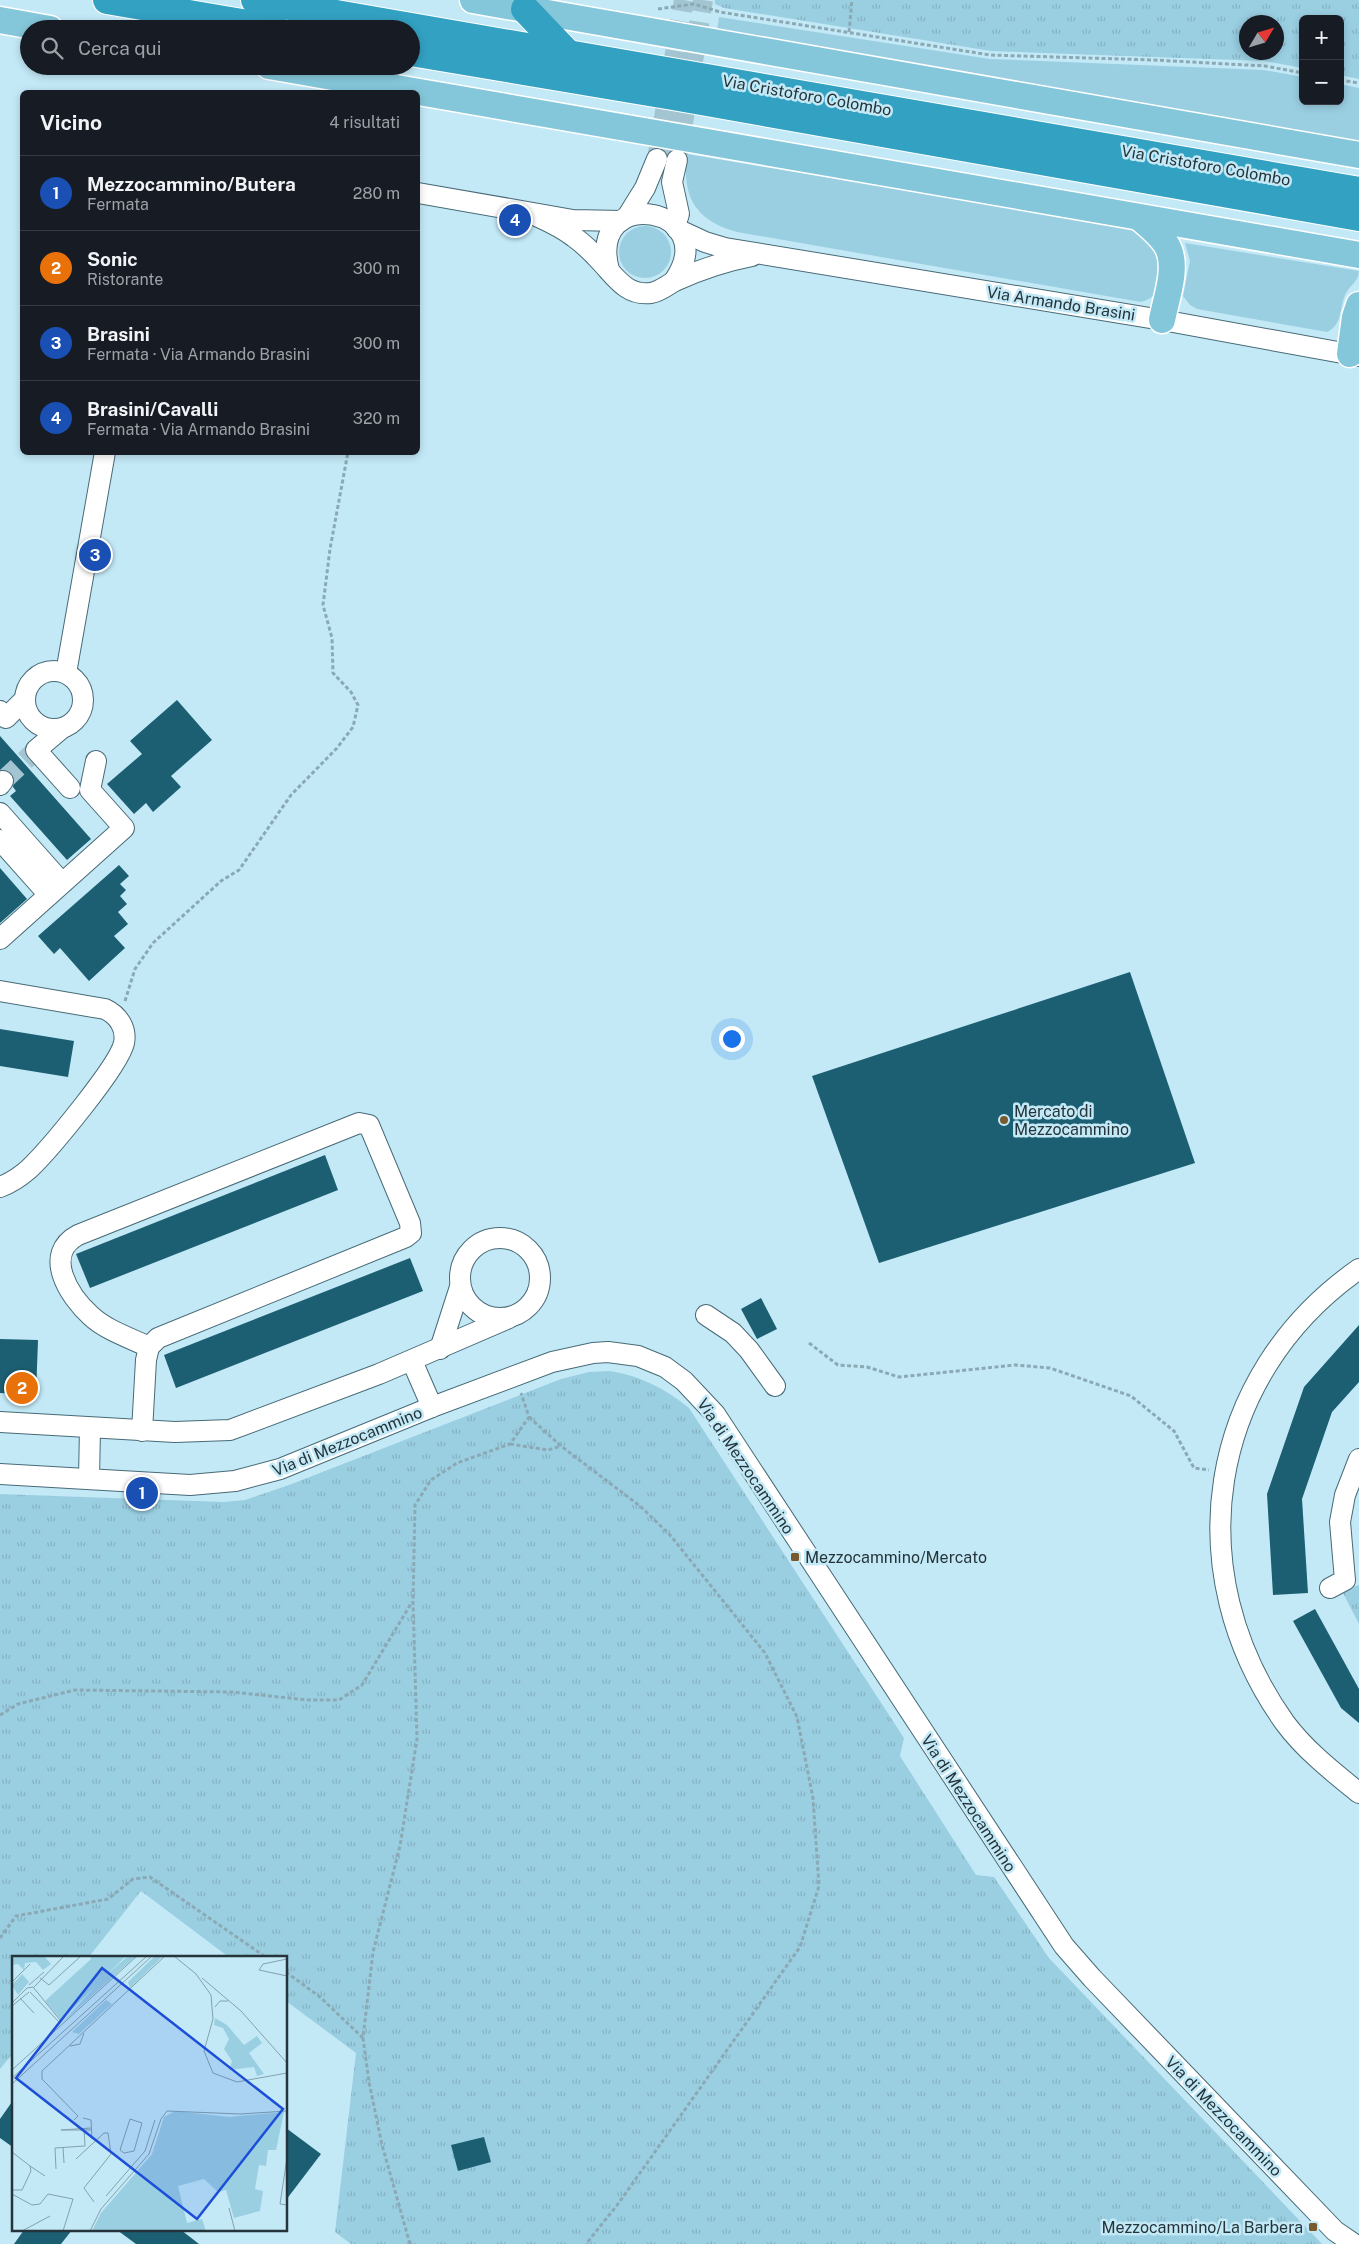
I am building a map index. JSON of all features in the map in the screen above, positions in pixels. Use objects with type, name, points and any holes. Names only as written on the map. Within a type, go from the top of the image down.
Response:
[{"type":"highway","points":[[107,0],[224,20]]},
{"type":"highway","name":"Via Cristoforo Colombo","points":[[255,0],[373,20]]},
{"type":"highway","points":[[525,9],[567,53]]},
{"type":"highway","name":"Via Cristoforo Colombo","points":[[420,28],[1359,191]]},
{"type":"highway","name":"Via Cristoforo Colombo","points":[[420,53],[682,97],[1359,217]]},
{"type":"main road","points":[[489,1],[525,9],[1359,154]]},
{"type":"main road","points":[[0,20],[20,24]]},
{"type":"main road","points":[[323,75],[412,90]]},
{"type":"main road","points":[[420,91],[663,132],[1140,218],[1359,255]]},
{"type":"main road","points":[[1140,218],[1163,240],[1170,256],[1171,271],[1162,320]]},
{"type":"main road","points":[[1355,355],[1355,316],[1359,305]]},
{"type":"street","points":[[609,270],[605,257],[606,244],[612,231],[624,219],[667,159],[679,214],[676,228],[684,246],[685,259],[681,271],[674,281]]},
{"type":"street","name":"Via Armando Brasini","points":[[420,193],[584,221],[624,219],[638,214],[651,214],[662,217],[676,228],[711,245],[1162,320],[1355,355]]},
{"type":"street","name":"Via Armando Brasini","points":[[530,213],[556,225],[573,236],[609,270],[616,281],[626,289],[639,293],[652,293],[664,289],[674,281],[719,264],[763,254]]},
{"type":"street","points":[[66,673],[104,455]]},
{"type":"street","points":[[3,714],[24,700],[30,682],[38,675],[47,671],[66,673],[79,685],[83,703],[76,720],[61,729],[36,750],[70,788]]},
{"type":"street","points":[[24,700],[30,717],[36,723],[43,728],[61,729]]},
{"type":"street","points":[[0,939],[124,828],[90,790],[96,761]]},
{"type":"street","points":[[0,813],[5,840],[56,889]]},
{"type":"street","points":[[0,991],[102,1008],[116,1017],[124,1033],[124,1043],[120,1052],[71,1120],[28,1169],[0,1187]]},
{"type":"street","points":[[142,1431],[146,1360],[149,1347],[164,1334],[409,1236],[412,1229],[410,1223],[369,1125],[359,1123],[78,1235],[67,1242],[61,1252],[60,1261],[64,1278],[74,1297],[96,1320],[149,1347]]},
{"type":"street","points":[[0,1422],[142,1431],[213,1432],[230,1430],[412,1361],[440,1349],[523,1312],[535,1300],[540,1289],[541,1276],[537,1260],[528,1248],[515,1240],[502,1237],[489,1239],[474,1247],[466,1256],[460,1270],[460,1287],[440,1349]]},
{"type":"street","points":[[1359,1269],[1334,1288],[1309,1311],[1284,1340],[1262,1372],[1243,1409],[1230,1446],[1222,1488],[1220,1522],[1222,1568],[1229,1605],[1241,1642],[1258,1678],[1292,1731],[1318,1758],[1359,1794]]},
{"type":"street","points":[[460,1287],[466,1301],[479,1313],[493,1319],[509,1318]]},
{"type":"street","points":[[706,1315],[738,1339],[775,1386]]},
{"type":"street","name":"Via di Mezzocammino","points":[[0,1474],[190,1485],[235,1481],[280,1469],[432,1407],[552,1362],[580,1355],[608,1352],[651,1360],[665,1366],[684,1380],[715,1414],[1064,1946],[1092,1978],[1339,2238],[1354,2244]]},
{"type":"street","points":[[412,1361],[432,1407]]},
{"type":"street","points":[[89,1478],[90,1428]]},
{"type":"street","points":[[1330,1588],[1345,1580],[1340,1522],[1345,1495],[1359,1459]]},
{"type":"path","points":[[849,32],[852,0]]},
{"type":"path","points":[[658,9],[694,4],[720,12],[990,55],[1265,66],[1299,72]]},
{"type":"path","points":[[1344,81],[1359,84]]},
{"type":"path","points":[[124,1033],[130,1022],[124,1000],[135,969],[153,943],[220,881],[239,870],[291,795],[337,748],[353,727],[358,705],[351,692],[333,673],[332,638],[323,606],[330,549],[347,455]]},
{"type":"path","points":[[809,1343],[838,1365],[867,1367],[899,1377],[1015,1365],[1058,1371],[1131,1396],[1174,1431],[1194,1468]]},
{"type":"path","points":[[515,1376],[529,1417],[561,1446],[640,1506],[670,1535],[765,1652],[797,1717],[813,1798],[819,1886],[800,1947],[618,2204],[586,2244]]},
{"type":"path","points":[[510,1444],[529,1417]]},
{"type":"path","points":[[410,2244],[382,2145],[368,2082],[363,2038],[373,1952],[400,1846],[417,1739],[413,1601],[415,1505],[432,1480],[457,1463],[510,1444],[548,1450],[561,1446]]},
{"type":"path","points":[[0,1715],[18,1704],[76,1690],[232,1692],[308,1700],[339,1700],[362,1685],[413,1601]]},
{"type":"path","points":[[0,1938],[16,1916],[108,1899],[133,1879],[150,1877],[264,1956]]},
{"type":"path","points":[[288,1973],[320,1997],[363,2038]]},
{"type":"green space","points":[[715,0],[1359,0],[1359,79],[1344,76],[1344,15],[1299,15],[1299,67],[1264,61],[991,51],[724,8],[715,4]]},
{"type":"green space","points":[[719,17],[990,59],[1264,70],[1299,76],[1299,105],[1344,105],[1344,85],[1359,88],[1359,142],[717,31]]},
{"type":"green space","points":[[687,154],[1140,230],[1163,253],[1160,283],[1154,295],[1141,302],[737,232],[710,221],[694,204],[689,194],[687,182]]},
{"type":"green space","points":[[645,226],[655,228],[663,234],[669,242],[671,252],[669,262],[663,270],[655,276],[645,278],[635,276],[627,270],[621,262],[619,252],[621,242],[627,234],[635,228]]},
{"type":"green space","points":[[1185,243],[1359,271],[1359,275],[1345,295],[1336,325],[1327,332],[1197,309],[1190,305],[1183,296],[1190,261]]},
{"type":"green space","points":[[610,1371],[632,1376],[670,1394],[689,1408],[904,1738],[900,1756],[976,1875],[994,1877],[1049,1958],[1322,2244],[351,2244],[335,2232],[356,2053],[288,2002],[288,1956],[227,1956],[141,1891],[90,1956],[12,1956],[12,2054],[0,2069],[0,1494],[224,1502],[245,1500],[289,1485],[561,1379],[589,1372]]},
{"type":"green space","points":[[1359,1585],[1359,1624],[1342,1591]]},
{"type":"building","points":[[177,700],[212,740],[171,776],[181,787],[153,812],[146,803],[134,814],[107,784],[142,754],[130,741]]},
{"type":"building","points":[[0,736],[91,839],[67,860],[10,796],[16,791],[13,787],[14,777],[10,771],[0,770]]},
{"type":"building","points":[[119,865],[129,876],[120,884],[126,890],[120,896],[127,904],[118,912],[128,924],[114,936],[125,948],[89,981],[60,948],[54,954],[38,936]]},
{"type":"building","points":[[0,868],[27,899],[0,923]]},
{"type":"building","name":"Mercato di Mezzocammino","points":[[1130,972],[1195,1163],[879,1263],[812,1076]]},
{"type":"building","points":[[0,1029],[74,1041],[68,1077],[0,1066]]},
{"type":"building","points":[[325,1155],[338,1190],[90,1288],[76,1254]]},
{"type":"building","points":[[410,1258],[423,1291],[176,1388],[164,1355]]},
{"type":"building","points":[[761,1298],[777,1329],[757,1339],[741,1309]]},
{"type":"building","points":[[1359,1325],[1359,1382],[1332,1412],[1302,1499],[1308,1593],[1273,1595],[1267,1494],[1304,1387]]},
{"type":"building","points":[[0,1339],[38,1340],[36,1395],[0,1393]]},
{"type":"building","points":[[1315,1609],[1359,1689],[1359,1723],[1341,1708],[1293,1621]]},
{"type":"building","points":[[12,2102],[12,2147],[0,2138],[0,2119]]},
{"type":"building","points":[[288,2129],[321,2154],[288,2197]]},
{"type":"building","points":[[484,2137],[491,2162],[458,2171],[451,2145]]},
{"type":"building","points":[[23,2232],[70,2232],[61,2244],[14,2244]]},
{"type":"building","points":[[120,2232],[184,2232],[199,2244],[136,2244]]},
{"type":"tunnel","points":[[657,159],[684,0]]},
{"type":"tunnel","points":[[677,160],[703,0]]},
{"type":"tunnel","points":[[3,781],[36,750]]},
{"type":"place","name":"Brasini/Cavalli","points":[[515,220]]},
{"type":"place","name":"Brasini","points":[[95,555]]},
{"type":"place","name":"Mercato di Mezzocammino","points":[[1004,1120]]},
{"type":"place","name":"Sonic","points":[[22,1388]]},
{"type":"place","name":"Mezzocammino/Butera","points":[[142,1493]]},
{"type":"place","name":"Mezzocammino/Mercato","points":[[795,1557]]},
{"type":"place","name":"Mezzocammino/La Barbera","points":[[1313,2227]]}]
